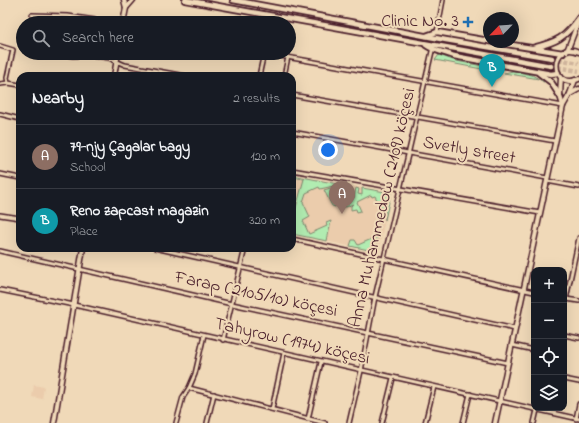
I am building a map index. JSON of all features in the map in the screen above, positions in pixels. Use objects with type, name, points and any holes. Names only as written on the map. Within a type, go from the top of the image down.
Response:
[{"type":"main road","points":[[185,0],[272,16]]},
{"type":"main road","points":[[233,0],[446,40],[552,58]]},
{"type":"main road","points":[[530,48],[560,39],[579,19]]},
{"type":"main road","points":[[296,20],[425,44],[454,56],[550,74],[558,73]]},
{"type":"main road","points":[[425,36],[437,32],[483,40]]},
{"type":"main road","points":[[446,40],[456,35]]},
{"type":"main road","points":[[456,35],[463,43]]},
{"type":"main road","points":[[519,46],[565,52]]},
{"type":"main road","points":[[433,47],[551,66]]},
{"type":"main road","points":[[536,71],[551,82],[560,96]]},
{"type":"street","points":[[124,0],[126,8],[124,16]]},
{"type":"street","points":[[126,8],[133,0]]},
{"type":"street","points":[[437,32],[443,0]]},
{"type":"street","points":[[32,15],[68,16]]},
{"type":"street","points":[[495,423],[562,106],[577,80],[567,80],[561,77],[556,67],[557,61],[565,52],[579,19]]},
{"type":"street","points":[[0,46],[13,51],[7,78],[8,83]]},
{"type":"street","name":"Anna Muhammedow (2109) köçesi","points":[[349,423],[383,260],[401,189],[433,47]]},
{"type":"street","points":[[565,52],[573,50],[579,52]]},
{"type":"street","points":[[296,59],[425,83],[562,106]]},
{"type":"street","points":[[113,60],[125,65],[163,72]]},
{"type":"street","points":[[260,72],[262,60]]},
{"type":"street","points":[[285,72],[287,60]]},
{"type":"street","points":[[115,72],[117,62]]},
{"type":"street","points":[[561,77],[560,96],[562,106]]},
{"type":"street","points":[[0,84],[16,84]]},
{"type":"street","points":[[570,94],[579,89]]},
{"type":"street","points":[[296,96],[555,141]]},
{"type":"street","points":[[0,114],[16,118]]},
{"type":"street","name":"Svetly street","points":[[296,133],[579,187]]},
{"type":"street","points":[[296,171],[540,213]]},
{"type":"street","points":[[0,174],[16,177]]},
{"type":"street","points":[[0,215],[16,217]]},
{"type":"street","points":[[567,290],[579,238]]},
{"type":"street","points":[[296,240],[531,291]]},
{"type":"street","name":"Farap (2105/10) köçesi","points":[[0,251],[80,268],[232,304],[508,363]]},
{"type":"street","points":[[54,423],[82,252]]},
{"type":"street","points":[[172,252],[515,329]]},
{"type":"street","points":[[223,340],[245,252]]},
{"type":"street","points":[[574,262],[579,263]]},
{"type":"street","name":"Tahyrow (1974) köçesi","points":[[0,290],[74,305],[223,340],[531,409]]},
{"type":"street","points":[[567,298],[579,301]]},
{"type":"street","points":[[176,423],[183,397],[195,374],[204,335]]},
{"type":"street","points":[[567,335],[579,338]]},
{"type":"street","points":[[512,345],[531,349]]},
{"type":"street","points":[[272,409],[284,353]]},
{"type":"street","points":[[308,419],[321,362]]},
{"type":"street","points":[[382,423],[393,378]]},
{"type":"street","points":[[567,380],[579,382]]},
{"type":"street","points":[[425,423],[434,387]]},
{"type":"street","points":[[189,388],[325,423]]},
{"type":"street","points":[[207,423],[214,394]]},
{"type":"street","points":[[463,423],[470,394]]},
{"type":"street","points":[[577,419],[579,404]]},
{"type":"street","points":[[534,423],[537,411]]},
{"type":"street","name":"Tahyrow (1974) köçesi","points":[[541,411],[577,419]]},
{"type":"shaded area","points":[[296,176],[391,193],[378,252],[296,235]]},
{"type":"shaded area","points":[[34,385],[44,387],[42,399],[32,397]]},
{"type":"green space","points":[[439,55],[456,61],[483,66],[492,71],[435,60]]},
{"type":"green space","points":[[513,71],[532,75],[539,79],[504,73]]},
{"type":"green space","points":[[296,176],[338,184],[320,189],[319,187],[306,193],[303,202],[310,217],[303,221],[309,234],[327,226],[326,223],[331,221],[327,241],[296,235],[296,208],[304,179],[296,178]]},
{"type":"green space","points":[[338,186],[335,207],[332,206],[324,190]]},
{"type":"green space","points":[[356,188],[359,189],[358,194],[362,195],[362,188],[391,193],[385,220],[385,211],[381,208],[375,196],[372,197],[371,195],[357,202],[361,211],[357,212],[356,209],[351,210],[351,206],[353,204],[346,207],[338,205],[340,196],[354,198]]},
{"type":"green space","points":[[378,233],[376,245],[379,246],[378,252],[350,246],[352,240],[355,240],[358,245],[376,237],[375,234]]},
{"type":"tunnel","points":[[552,58],[579,63]]},
{"type":"tunnel","points":[[551,66],[579,71]]},
{"type":"place","name":"Clinic No. 3","points":[[468,22]]},
{"type":"place","name":"Reno zapcast magazin","points":[[492,87]]},
{"type":"place","name":"79-njy Çagalar bagy","points":[[342,214]]}]
